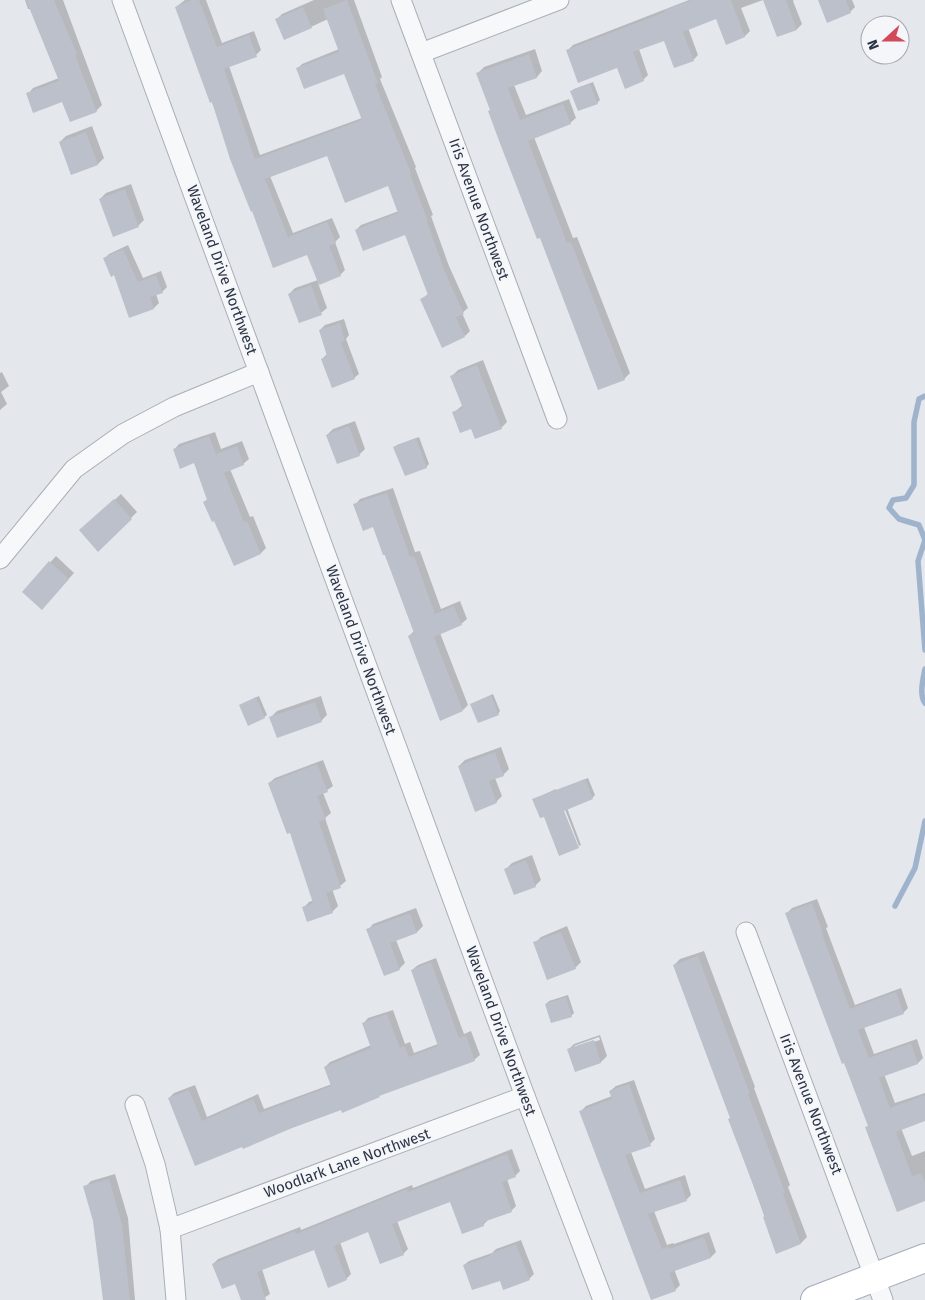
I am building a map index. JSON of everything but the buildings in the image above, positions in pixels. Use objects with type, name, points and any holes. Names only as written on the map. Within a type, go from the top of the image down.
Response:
[{"type":"main road","points":[[815,1300],[879,1288],[925,1258]]},
{"type":"street","name":"Waveland Drive Northwest","points":[[122,0],[525,1096],[602,1300]]},
{"type":"street","name":"Iris Avenue Northwest","points":[[401,0],[557,419]]},
{"type":"street","points":[[421,53],[558,0]]},
{"type":"street","points":[[0,559],[74,469],[123,434],[174,407],[260,372]]},
{"type":"street","name":"Iris Avenue Northwest","points":[[746,932],[879,1288]]},
{"type":"street","name":"Woodlark Lane Northwest","points":[[170,1229],[525,1096]]},
{"type":"street","points":[[135,1105],[155,1164],[170,1229],[176,1300]]},
{"type":"waterway","points":[[925,396],[919,399],[914,422],[914,485],[906,498],[893,500],[889,508],[899,519],[919,525],[925,540],[918,561],[925,650]]},
{"type":"waterway","points":[[925,669],[922,691],[925,703]]},
{"type":"waterway","points":[[895,906],[915,868],[925,821]]}]
